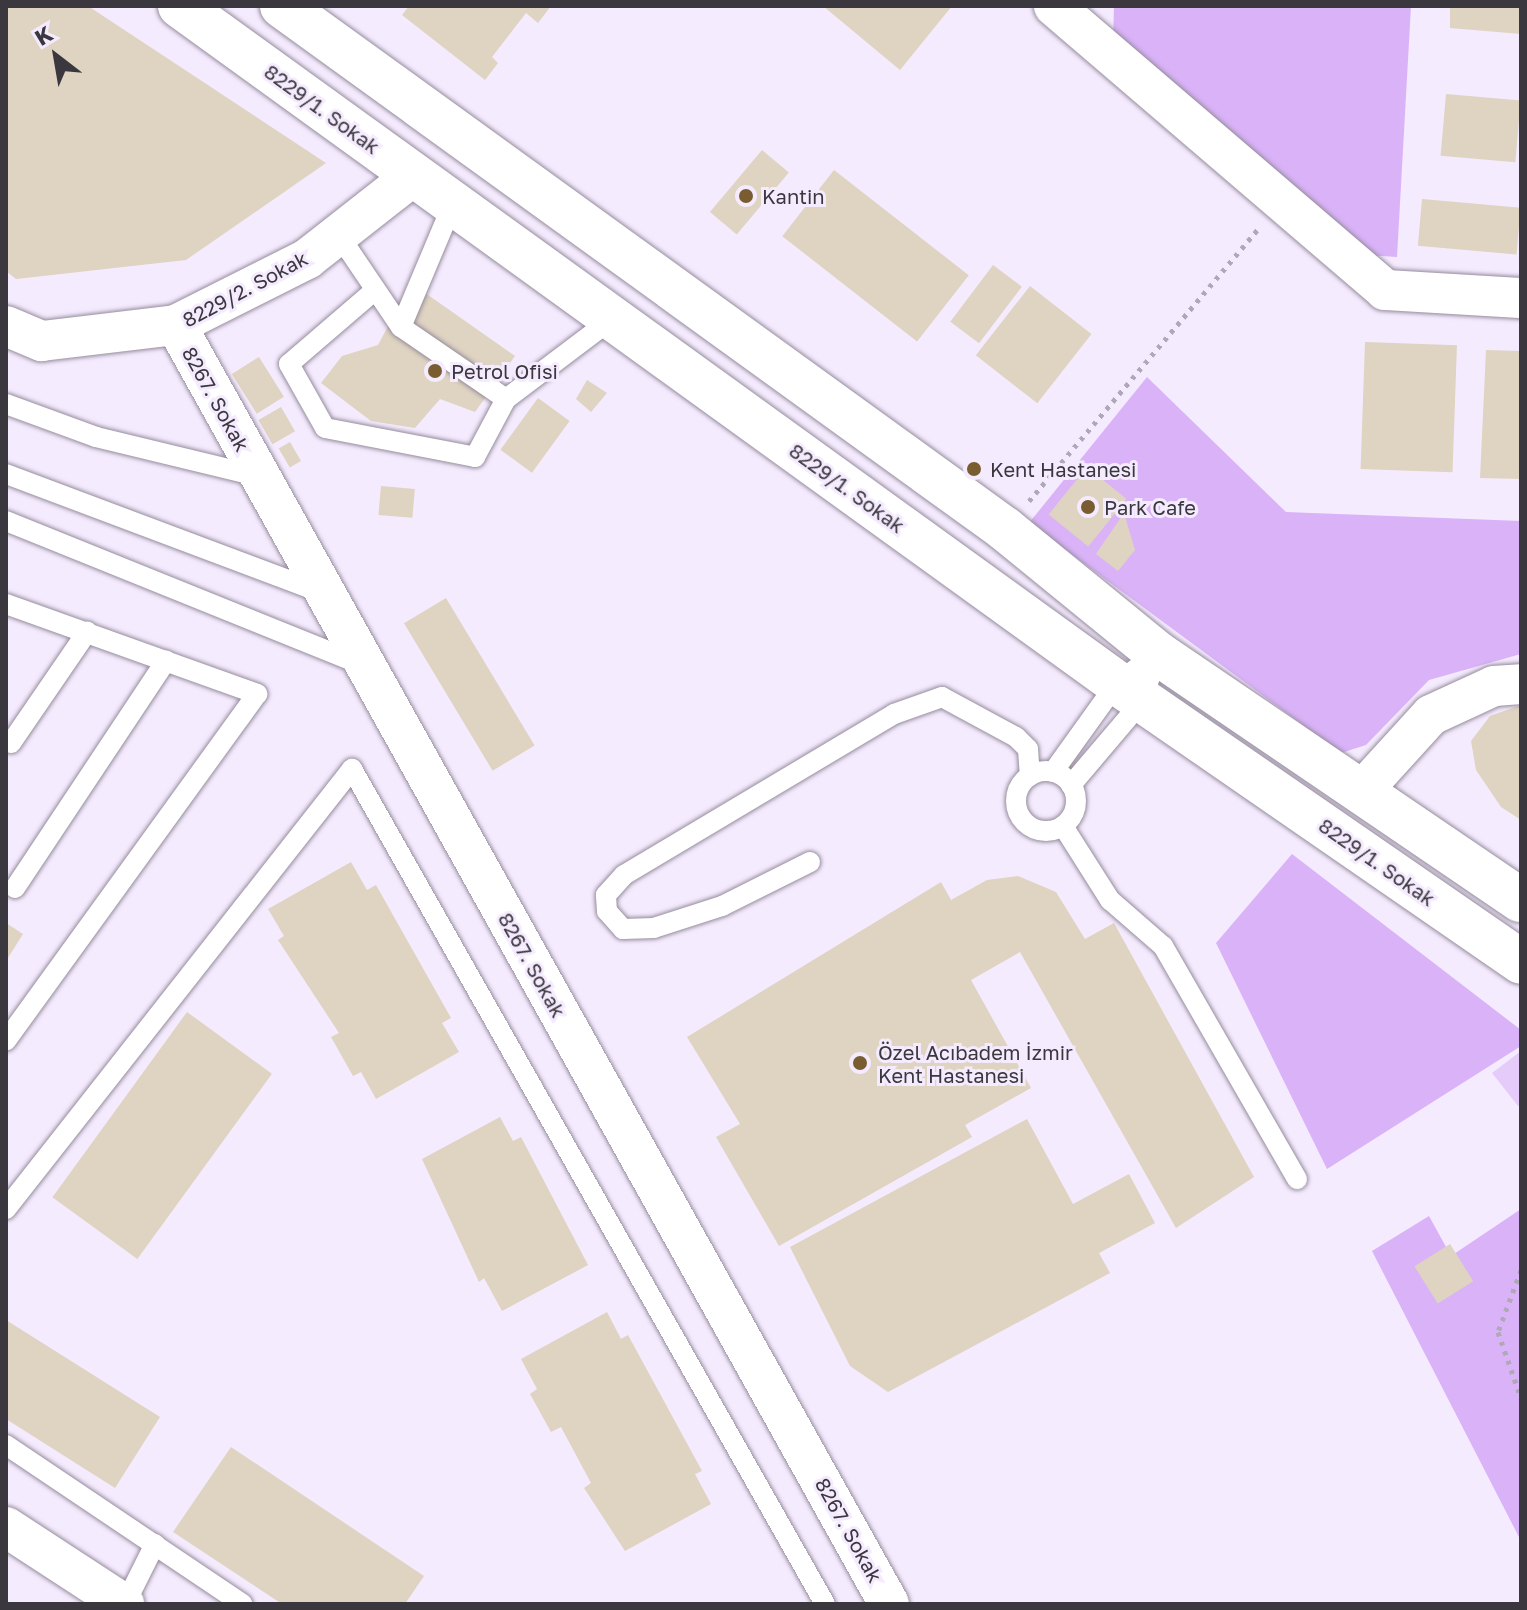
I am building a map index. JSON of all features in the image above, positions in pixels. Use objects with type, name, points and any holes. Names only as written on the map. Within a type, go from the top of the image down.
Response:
[{"type":"street","name":"8229/1. Sokak","points":[[180,6],[1130,692],[1521,962]]},
{"type":"street","points":[[282,6],[1005,529],[1157,653],[1521,900]]},
{"type":"street","points":[[1054,6],[1385,290],[1521,298]]},
{"type":"street","points":[[1098,45],[1099,6]]},
{"type":"street","name":"8229/2. Sokak","points":[[6,326],[42,341],[176,325],[307,259],[414,175]]},
{"type":"street","name":"8267. Sokak","points":[[176,325],[362,665],[889,1604]]},
{"type":"street","points":[[1360,793],[1431,715],[1494,686],[1521,684]]},
{"type":"street","points":[[6,1527],[124,1604]]},
{"type":"lane","points":[[401,327],[453,203]]},
{"type":"lane","points":[[338,234],[401,327],[506,399]]},
{"type":"lane","points":[[374,291],[289,364],[325,428],[475,457],[506,399],[613,318]]},
{"type":"lane","points":[[6,404],[96,437],[257,476]]},
{"type":"lane","points":[[6,474],[322,593]]},
{"type":"lane","points":[[6,521],[362,665]]},
{"type":"lane","points":[[6,1041],[257,694],[87,632],[8,607]]},
{"type":"lane","points":[[11,743],[87,632]]},
{"type":"lane","points":[[1071,785],[1157,653]]},
{"type":"lane","points":[[1030,776],[1053,772],[1130,692],[1157,653]]},
{"type":"lane","points":[[15,888],[166,661]]},
{"type":"lane","points":[[810,862],[722,906],[654,928],[623,929],[607,911],[606,895],[624,875],[894,714],[942,697],[1016,737],[1028,749],[1030,776],[1017,795],[1021,818],[1040,831],[1063,826],[1076,807],[1071,785],[1053,772]]},
{"type":"lane","points":[[6,1209],[352,769],[825,1604]]},
{"type":"lane","points":[[1063,826],[1110,900],[1163,946],[1297,1179]]},
{"type":"lane","points":[[6,1445],[243,1604]]},
{"type":"lane","points":[[124,1604],[155,1544]]},
{"type":"path","points":[[1005,529],[1282,202]]},
{"type":"path","points":[[1521,1270],[1498,1332],[1521,1398]]},
{"type":"shaded area","points":[[1114,6],[1411,6],[1397,257],[1366,255],[1113,40]]},
{"type":"shaded area","points":[[1147,377],[1286,512],[1521,521],[1521,654],[1429,680],[1366,745],[1341,753],[1029,523]]},
{"type":"shaded area","points":[[1292,854],[1521,1030],[1521,1046],[1327,1169],[1216,943]]},
{"type":"shaded area","points":[[1521,1051],[1521,1104],[1518,1106],[1492,1073]]},
{"type":"shaded area","points":[[1521,1209],[1521,1541],[1372,1251],[1429,1216],[1451,1256]]},
{"type":"building","points":[[6,6],[88,6],[326,163],[186,260],[16,279],[6,271]]},
{"type":"building","points":[[409,6],[551,6],[538,23],[526,13],[492,57],[498,63],[485,80],[402,15]]},
{"type":"building","points":[[823,6],[952,6],[900,70]]},
{"type":"building","points":[[1450,6],[1521,6],[1521,34],[1450,28]]},
{"type":"building","points":[[1446,94],[1521,101],[1515,162],[1441,156]]},
{"type":"building","name":"Kantin","points":[[762,150],[789,172],[737,235],[710,212]]},
{"type":"building","points":[[834,170],[969,275],[917,341],[782,236]]},
{"type":"building","points":[[1422,199],[1521,208],[1517,254],[1418,246]]},
{"type":"building","points":[[993,265],[1022,287],[979,343],[950,322]]},
{"type":"building","points":[[411,283],[515,356],[475,412],[440,399],[415,428],[371,421],[321,383],[342,356],[378,345]]},
{"type":"building","points":[[1030,286],[1091,334],[1037,403],[976,355]]},
{"type":"building","points":[[1365,342],[1457,345],[1453,472],[1361,469]]},
{"type":"building","points":[[1486,350],[1521,351],[1521,479],[1480,478]]},
{"type":"building","points":[[259,357],[284,397],[257,414],[232,374]]},
{"type":"building","points":[[587,380],[607,393],[591,412],[576,399]]},
{"type":"building","points":[[538,398],[570,421],[532,473],[500,450]]},
{"type":"building","points":[[281,407],[295,431],[272,444],[258,420]]},
{"type":"building","points":[[290,442],[301,461],[290,468],[279,448]]},
{"type":"building","name":"Park Cafe","points":[[1087,467],[1127,499],[1088,547],[1049,514]]},
{"type":"building","points":[[381,486],[415,489],[412,518],[378,515]]},
{"type":"building","points":[[1124,513],[1135,550],[1118,571],[1096,554]]},
{"type":"building","points":[[446,598],[535,745],[493,771],[404,623]]},
{"type":"building","points":[[1521,705],[1521,820],[1501,807],[1476,770],[1471,741],[1490,716]]},
{"type":"building","points":[[351,862],[367,890],[376,885],[451,1018],[442,1023],[459,1052],[376,1099],[361,1072],[353,1076],[331,1037],[339,1033],[278,940],[284,936],[268,909]]},
{"type":"building","name":"Özel Acıbadem İzmir Kent Hastanesi","points":[[1018,876],[1056,892],[1085,939],[1114,923],[1254,1177],[1176,1228],[1020,952],[971,980],[1031,1088],[965,1125],[972,1137],[779,1246],[716,1137],[740,1124],[687,1037],[941,882],[951,900],[987,880]]},
{"type":"building","points":[[6,923],[23,934],[6,961]]},
{"type":"building","points":[[187,1012],[272,1074],[137,1259],[52,1197]]},
{"type":"building","points":[[500,1117],[513,1141],[521,1137],[588,1265],[502,1311],[484,1278],[479,1282],[422,1159]]},
{"type":"building","points":[[1027,1119],[1073,1204],[1129,1174],[1155,1223],[1099,1253],[1110,1273],[888,1392],[850,1366],[790,1247]]},
{"type":"building","points":[[1450,1244],[1473,1281],[1438,1304],[1414,1266]]},
{"type":"building","points":[[607,1312],[621,1339],[628,1335],[702,1471],[695,1474],[711,1504],[625,1551],[584,1488],[591,1483],[561,1427],[551,1432],[530,1394],[537,1389],[521,1359]]},
{"type":"building","points":[[6,1320],[160,1417],[115,1488],[6,1419]]},
{"type":"building","points":[[231,1447],[424,1576],[405,1604],[282,1604],[173,1532]]},
{"type":"place","name":"Kantin","points":[[746,196]]},
{"type":"place","name":"Petrol Ofisi","points":[[435,371]]},
{"type":"place","name":"Kent Hastanesi","points":[[974,469]]},
{"type":"place","name":"Park Cafe","points":[[1088,507]]},
{"type":"place","name":"Özel Acıbadem İzmir Kent Hastanesi","points":[[860,1063]]}]
